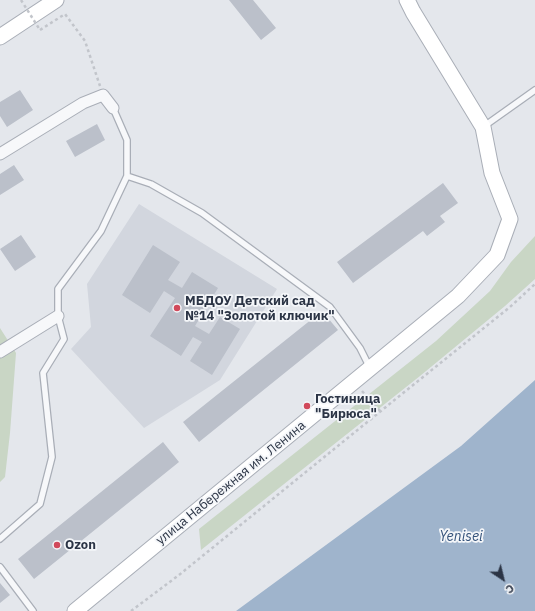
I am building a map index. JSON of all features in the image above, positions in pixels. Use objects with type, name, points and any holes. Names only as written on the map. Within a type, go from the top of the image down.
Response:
[{"type":"street","points":[[0,37],[56,0]]},
{"type":"street","name":"улица Набережная им. Ленина","points":[[75,611],[458,296],[497,255],[510,219],[492,172],[483,127],[407,0]]},
{"type":"street","points":[[0,154],[83,103],[103,95],[113,108]]},
{"type":"street","points":[[0,352],[58,316]]},
{"type":"lane","points":[[483,127],[535,90]]},
{"type":"lane","points":[[0,539],[40,504],[52,457],[43,373],[64,340],[58,316],[58,288],[101,231],[127,176],[127,140],[113,108]]},
{"type":"lane","points":[[127,176],[151,184],[202,213],[330,307],[360,348],[370,368]]},
{"type":"lane","points":[[0,567],[33,611]]},
{"type":"path","points":[[21,0],[40,30],[64,14],[84,41],[103,95]]},
{"type":"path","points":[[132,611],[179,575],[510,307],[535,284]]},
{"type":"path","points":[[354,382],[380,412]]},
{"type":"shaded area","name":"МБДОУ Детский сад №14 \"Золотой ключик\"","points":[[139,204],[277,289],[220,380],[144,428],[71,349],[91,327],[87,284]]},
{"type":"green space","points":[[535,236],[535,279],[505,306],[420,376],[201,550],[199,529],[436,341],[490,291],[511,262]]},
{"type":"green space","points":[[0,328],[16,353],[5,477],[0,482]]},
{"type":"water","name":"Yenisei","points":[[535,380],[535,611],[236,611],[461,446]]},
{"type":"building","points":[[229,0],[253,0],[276,28],[261,40]]},
{"type":"building","points":[[20,90],[33,110],[7,127],[0,116],[0,102]]},
{"type":"building","points":[[97,124],[105,140],[75,157],[66,141]]},
{"type":"building","points":[[14,165],[24,180],[0,195],[0,174]]},
{"type":"building","points":[[443,183],[458,203],[440,216],[445,222],[427,236],[423,231],[353,283],[337,262]]},
{"type":"building","points":[[21,235],[36,257],[15,271],[0,249]]},
{"type":"building","points":[[153,245],[180,262],[168,280],[182,288],[192,272],[218,288],[195,326],[209,334],[220,317],[240,329],[212,375],[190,361],[202,342],[193,337],[181,356],[150,336],[175,298],[164,291],[150,313],[122,295]]},
{"type":"building","points":[[322,311],[338,330],[199,442],[183,422]]},
{"type":"building","points":[[163,442],[179,462],[34,579],[18,559]]},
{"type":"building","points":[[0,583],[10,595],[0,603]]},
{"type":"place","name":"МБДОУ Детский сад №14 \"Золотой ключик\"","points":[[177,308]]},
{"type":"place","name":"Гостиница \"Бирюса\"","points":[[307,406]]},
{"type":"place","name":"Ozon","points":[[57,545]]}]
